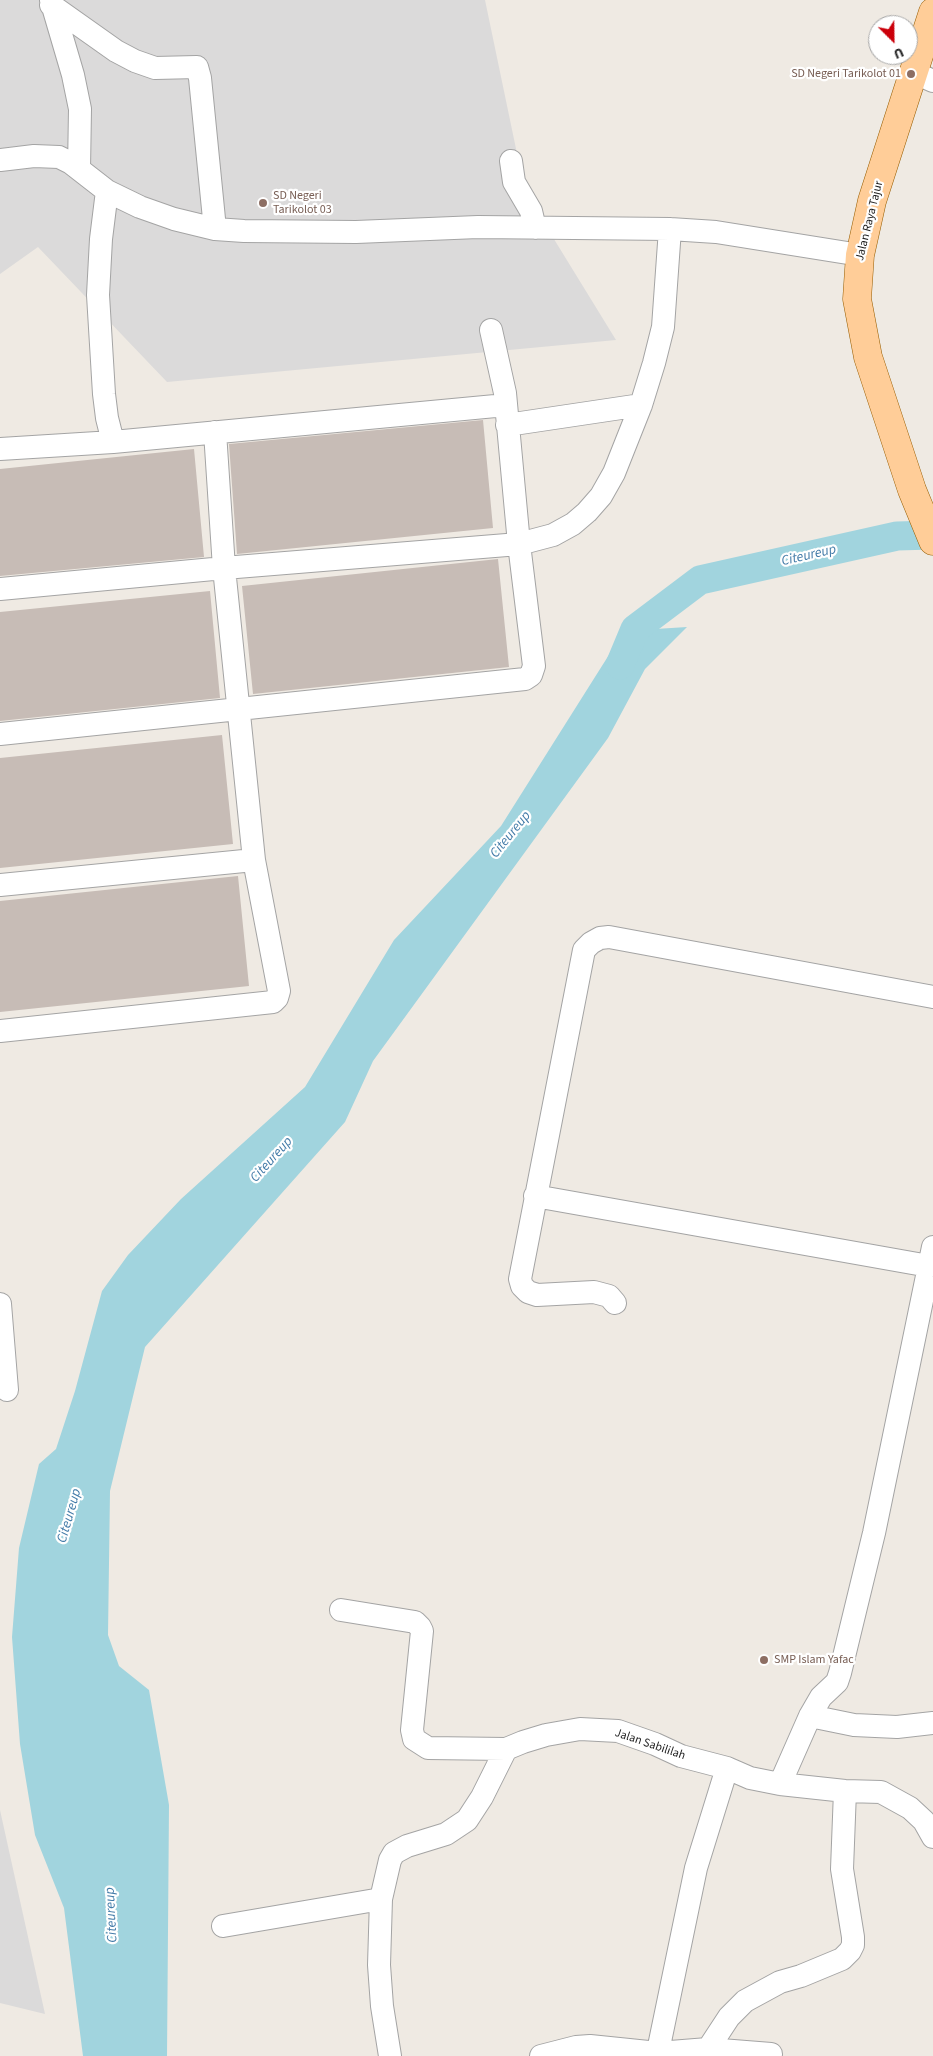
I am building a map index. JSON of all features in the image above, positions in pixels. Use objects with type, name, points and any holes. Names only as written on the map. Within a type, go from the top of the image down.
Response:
[{"type":"main road","name":"Jalan Raya Tajur","points":[[933,13],[924,77],[872,201],[860,255],[857,299],[868,357],[912,490],[933,541]]},
{"type":"street","points":[[51,2],[80,109],[79,169]]},
{"type":"street","points":[[51,2],[99,40],[135,61],[155,68],[196,67],[200,78],[215,229]]},
{"type":"street","points":[[0,160],[34,156],[59,157],[79,169],[107,191],[140,207],[174,220],[215,229],[356,232],[478,228],[670,229],[716,232],[860,255]]},
{"type":"street","points":[[511,161],[514,182],[531,211],[536,228]]},
{"type":"street","points":[[107,191],[101,239],[98,295],[104,394],[113,442]]},
{"type":"street","points":[[0,589],[224,568],[519,544],[553,535],[573,524],[588,512],[601,496],[630,438],[654,363],[663,327],[670,229]]},
{"type":"street","points":[[0,734],[525,679],[531,675],[534,666],[506,415],[491,330]]},
{"type":"street","points":[[0,449],[113,442],[215,432],[641,405]]},
{"type":"street","points":[[0,1031],[273,1002],[277,998],[279,991],[254,860],[240,709],[224,568],[215,432]]},
{"type":"street","points":[[0,885],[254,860]]},
{"type":"street","points":[[616,1303],[609,1296],[602,1293],[582,1292],[537,1295],[528,1292],[522,1286],[520,1279],[584,950],[591,943],[600,938],[609,937],[933,997]]},
{"type":"street","points":[[536,1196],[931,1256],[874,1533],[840,1673],[837,1682],[821,1697],[810,1716],[780,1784]]},
{"type":"street","points":[[0,1304],[7,1390]]},
{"type":"street","points":[[341,1610],[415,1622],[420,1627],[422,1632],[412,1730],[414,1739],[428,1748],[506,1749],[482,1797],[467,1820],[446,1834],[407,1846],[394,1853],[390,1860],[381,1898],[379,1965],[382,2006],[390,2056]]},
{"type":"street","points":[[810,1716],[854,1725],[897,1727],[933,1723]]},
{"type":"street","name":"Jalan Sabililah","points":[[506,1749],[546,1735],[580,1729],[618,1731],[655,1744],[681,1756],[727,1768],[750,1778],[780,1784],[845,1791],[880,1792],[910,1808],[924,1821],[933,1837]]},
{"type":"street","points":[[658,2054],[696,1868],[727,1768]]},
{"type":"street","points":[[708,2049],[729,2018],[745,2001],[780,1982],[801,1976],[842,1959],[850,1951],[853,1945],[853,1937],[842,1869],[845,1791]]},
{"type":"street","points":[[223,1926],[381,1898]]},
{"type":"street","points":[[541,2056],[576,2047],[590,2046],[658,2054],[708,2049],[771,2054]]},
{"type":"shaded area","points":[[0,0],[485,0],[525,192],[616,340],[167,382],[38,247],[0,274]]},
{"type":"shaded area","points":[[0,1810],[45,2014],[0,2003]]},
{"type":"water","points":[[687,627],[645,669],[608,738],[373,1061],[345,1122],[145,1347],[110,1491],[108,1635],[119,1666],[149,1690],[169,1805],[167,2056],[83,2056],[64,1908],[35,1835],[20,1744],[12,1637],[19,1548],[39,1464],[56,1449],[75,1391],[102,1291],[128,1255],[181,1199],[305,1087],[394,940],[501,826],[624,631]]},
{"type":"building","points":[[483,420],[493,528],[237,554],[229,444]]},
{"type":"building","points":[[194,449],[204,557],[0,576],[0,469]]},
{"type":"building","points":[[498,559],[509,667],[253,694],[242,586]]},
{"type":"building","points":[[210,591],[220,698],[0,721],[0,612]]},
{"type":"building","points":[[222,735],[233,844],[0,868],[0,758]]},
{"type":"building","points":[[238,876],[249,986],[0,1012],[0,901]]},
{"type":"waterway","name":"Citeureup","points":[[620,665],[635,629],[700,580],[897,536],[933,535]]},
{"type":"place","name":"SD Negeri Tarikolot 01","points":[[911,74]]},
{"type":"place","name":"SD Negeri Tarikolot 03","points":[[263,203]]},
{"type":"place","name":"SMP Islam Yafac","points":[[764,1660]]}]
